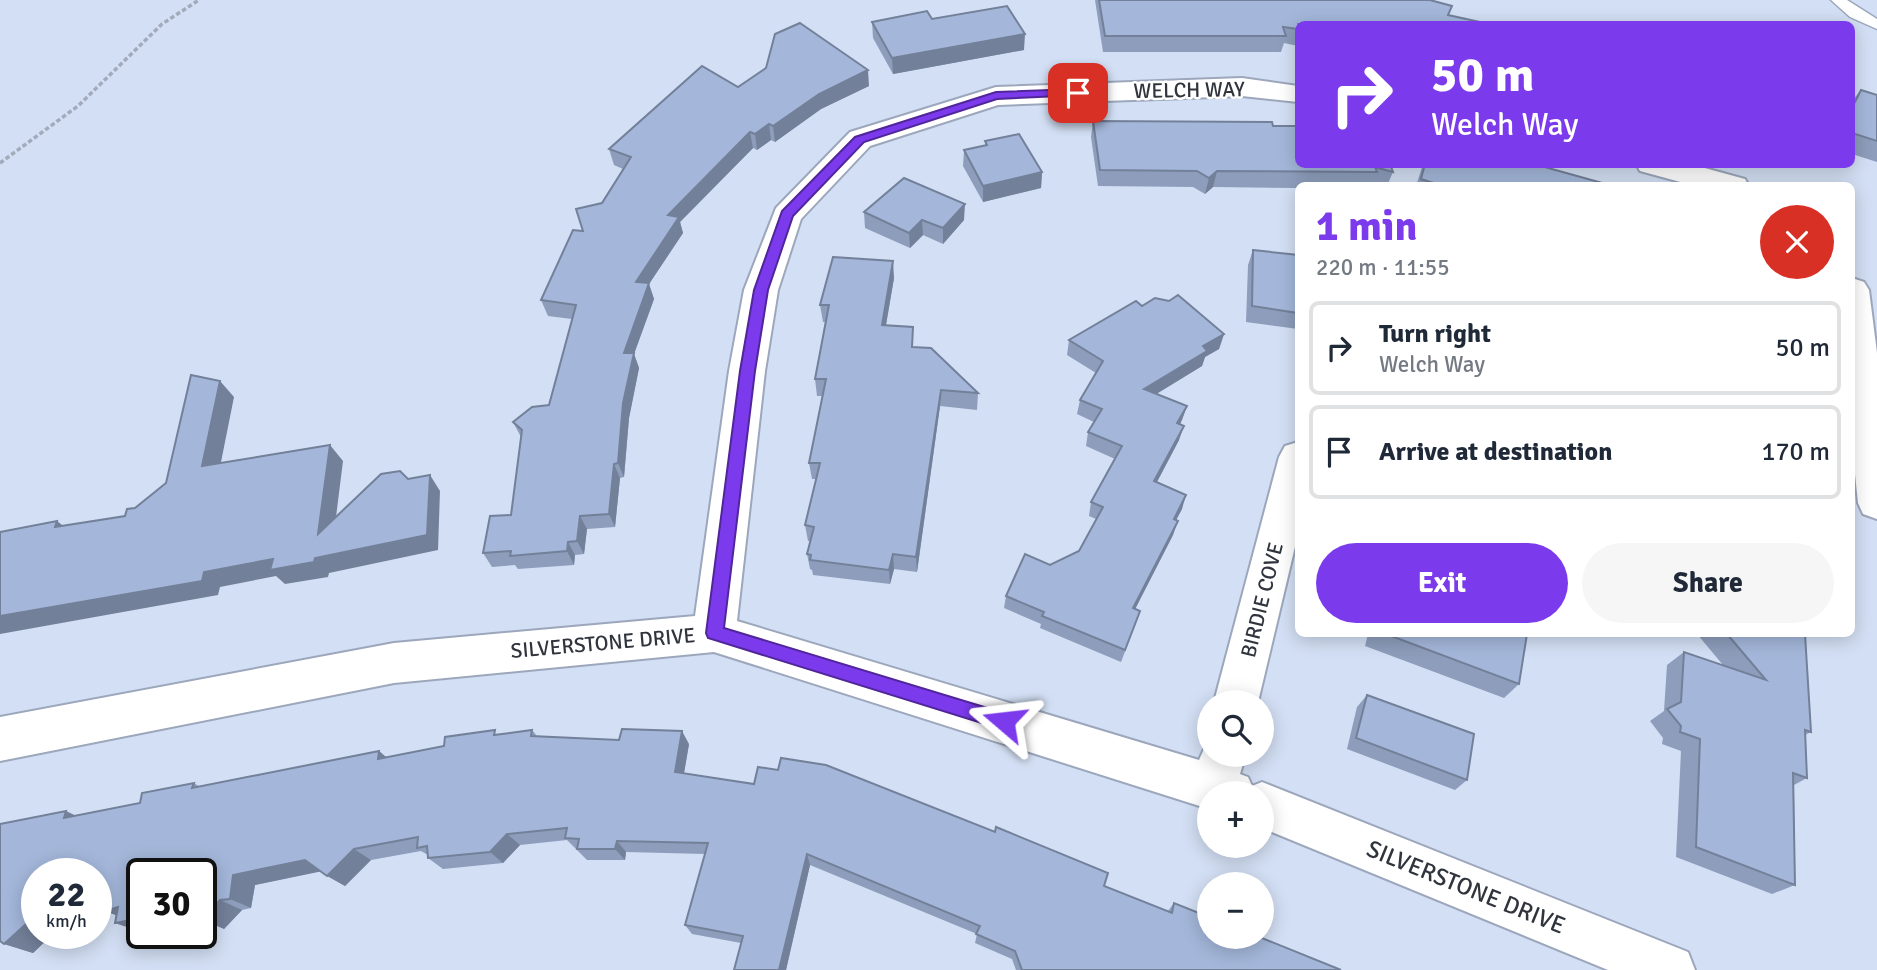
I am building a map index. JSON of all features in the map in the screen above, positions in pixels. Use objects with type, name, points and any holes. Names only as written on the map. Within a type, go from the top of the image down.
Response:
[{"type":"street","name":"WELCH WAY","points":[[715,633],[747,371],[761,290],[787,215],[860,139],[996,96],[1242,87],[1295,94]]},
{"type":"street","points":[[1666,168],[1719,182]]},
{"type":"street","points":[[1855,316],[1877,503]]},
{"type":"street","name":"BIRDIE COVE","points":[[1239,690],[1295,469]]},
{"type":"street","name":"SILVERSTONE DRIVE","points":[[0,739],[394,663],[715,633],[1223,778]]},
{"type":"street","name":"SILVERSTONE DRIVE","points":[[1274,810],[1670,970]]},
{"type":"lane","points":[[1838,0],[1855,14],[1877,25]]},
{"type":"path","points":[[0,163],[78,106],[162,24],[199,0]]},
{"type":"building","points":[[1099,0],[1430,0],[1452,6],[1448,15],[1475,21],[1295,21],[1295,29],[1283,27],[1286,36],[1105,36]]},
{"type":"building","points":[[1007,6],[1025,34],[892,58],[872,22],[927,11],[932,19]]},
{"type":"building","points":[[800,23],[868,70],[819,94],[773,126],[769,124],[755,134],[750,132],[668,215],[679,217],[636,282],[649,283],[624,353],[634,353],[623,403],[618,463],[614,464],[609,514],[580,516],[577,541],[568,542],[567,551],[510,556],[511,551],[483,553],[490,516],[511,515],[522,430],[513,422],[532,407],[549,405],[576,305],[541,300],[573,230],[583,231],[576,209],[602,203],[631,157],[609,149],[702,66],[738,87],[766,68],[775,34]]},
{"type":"building","points":[[1861,90],[1877,95],[1877,141],[1855,134],[1855,102]]},
{"type":"building","points":[[1093,121],[1272,122],[1273,126],[1295,126],[1295,168],[1375,168],[1377,172],[1217,171],[1209,178],[1197,171],[1100,170]]},
{"type":"building","points":[[1019,134],[1042,172],[983,186],[964,150],[987,145],[985,141]]},
{"type":"building","points":[[1424,168],[1548,168],[1599,182],[1430,182],[1421,179]]},
{"type":"building","points":[[904,178],[965,204],[943,228],[922,220],[909,233],[864,212]]},
{"type":"building","points":[[1253,250],[1295,255],[1295,313],[1252,306]]},
{"type":"building","points":[[833,257],[893,261],[882,325],[913,327],[912,347],[931,348],[978,393],[941,390],[916,557],[893,554],[889,570],[810,560],[811,555],[807,554],[814,527],[805,525],[820,463],[809,463],[826,379],[815,379],[829,305],[820,305]]},
{"type":"building","points":[[1178,295],[1224,334],[1203,346],[1207,351],[1144,389],[1187,406],[1177,423],[1184,426],[1154,481],[1186,495],[1174,519],[1178,521],[1133,608],[1140,611],[1125,650],[1042,616],[1044,612],[1006,596],[1025,554],[1050,565],[1079,551],[1103,507],[1091,502],[1122,446],[1088,432],[1102,409],[1080,400],[1103,361],[1069,340],[1136,301],[1142,306],[1155,298],[1169,301]]},
{"type":"building","points":[[191,375],[220,381],[202,466],[330,445],[318,534],[381,474],[400,471],[408,479],[430,475],[427,535],[315,558],[314,562],[270,570],[273,559],[204,572],[202,581],[0,616],[0,532],[57,521],[55,527],[125,516],[127,509],[135,508],[166,483]]},
{"type":"building","points":[[1394,637],[1527,637],[1519,684]]},
{"type":"building","points":[[1730,637],[1805,637],[1811,732],[1805,730],[1807,778],[1793,773],[1795,885],[1696,847],[1700,739],[1680,732],[1681,726],[1667,709],[1681,702],[1684,652],[1766,680]]},
{"type":"building","points":[[1367,695],[1474,734],[1467,780],[1356,738]]},
{"type":"building","points":[[622,729],[682,731],[675,772],[754,784],[758,767],[778,770],[781,758],[826,765],[995,832],[996,827],[1108,873],[1104,886],[1172,913],[1174,903],[1197,912],[1197,949],[1274,949],[1274,943],[1341,970],[1022,970],[1015,951],[976,934],[980,926],[807,854],[779,970],[734,970],[743,936],[685,925],[708,843],[617,841],[615,849],[577,849],[579,839],[565,838],[567,828],[507,834],[490,852],[428,858],[427,846],[417,848],[418,837],[354,849],[327,876],[305,860],[233,875],[230,899],[217,903],[217,858],[126,858],[126,921],[115,923],[118,907],[112,909],[112,858],[21,858],[21,929],[4,944],[0,941],[0,824],[66,811],[64,818],[140,803],[142,793],[194,783],[192,788],[379,751],[378,759],[444,746],[445,737],[495,730],[494,735],[532,730],[531,736],[619,740]]},
{"type":"route","points":[[1004,721],[715,633],[747,371],[761,290],[787,215],[860,139],[996,96],[1078,93]]}]
